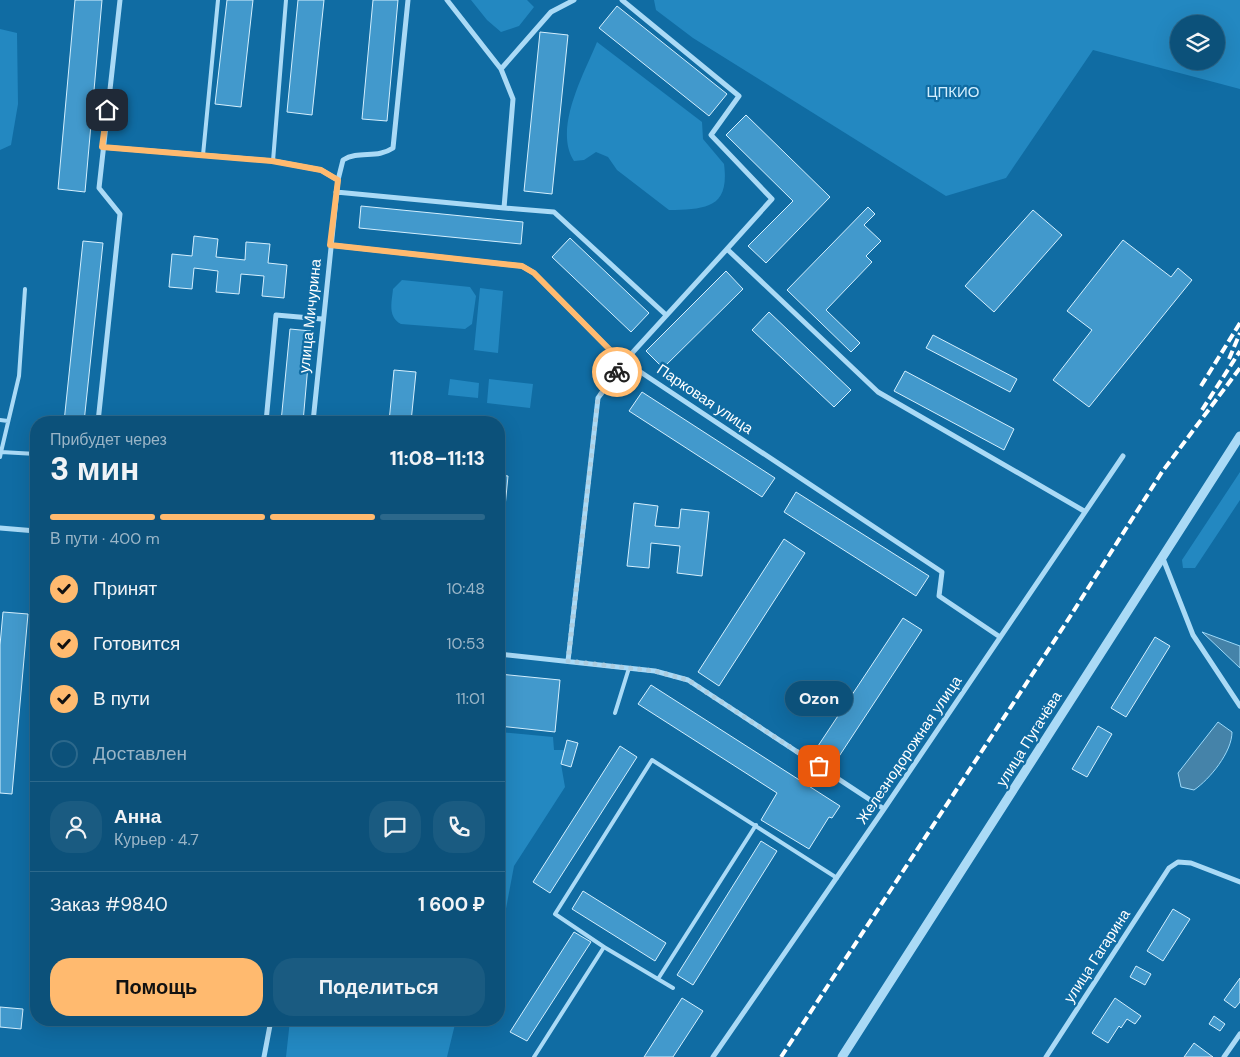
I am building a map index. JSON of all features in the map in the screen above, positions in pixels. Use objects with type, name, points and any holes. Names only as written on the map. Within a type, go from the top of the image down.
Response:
[{"type":"street","points":[[99,416],[120,214],[99,188],[102,147],[120,0]]},
{"type":"street","name":"улица Мичурина","points":[[314,416],[322,319],[338,180],[343,160],[352,154],[385,154],[393,148],[408,0]]},
{"type":"street","points":[[447,0],[501,69],[513,99],[504,208]]},
{"type":"street","points":[[501,69],[550,12],[574,0]]},
{"type":"street","points":[[568,661],[598,398],[623,363],[772,199],[711,135],[740,96],[622,0]]},
{"type":"street","points":[[102,147],[272,161],[321,170],[338,180]]},
{"type":"street","points":[[336,192],[554,212],[666,314]]},
{"type":"street","name":"Парковая улица","points":[[330,245],[522,266],[534,273],[623,363],[642,373],[942,572],[939,596],[1000,637]]},
{"type":"street","points":[[727,249],[878,392],[1084,511]]},
{"type":"street","points":[[267,416],[276,315],[322,319]]},
{"type":"street","name":"улица Пугачёва","points":[[842,1057],[1240,436]]},
{"type":"street","name":"Железнодорожная улица","points":[[713,1057],[884,810],[1084,511],[1123,456]]},
{"type":"street","points":[[0,528],[30,530]]},
{"type":"street","points":[[1162,556],[1193,635],[1240,706]]},
{"type":"street","points":[[505,655],[655,671],[688,680],[884,810]]},
{"type":"street","name":"улица Гагарина","points":[[1046,1057],[1169,868],[1178,862],[1191,863],[1240,882]]},
{"type":"street","points":[[264,1057],[270,1026]]},
{"type":"street","points":[[1224,1057],[1240,1034]]},
{"type":"lane","points":[[203,155],[218,0]]},
{"type":"lane","points":[[272,161],[286,0]]},
{"type":"lane","points":[[25,289],[21,362],[0,455],[30,454]]},
{"type":"lane","points":[[0,420],[8,421]]},
{"type":"lane","points":[[615,713],[629,668]]},
{"type":"lane","points":[[673,988],[604,947],[555,914],[652,760],[837,878]]},
{"type":"lane","points":[[658,979],[756,825]]},
{"type":"lane","points":[[534,1057],[604,947]]},
{"type":"green space","points":[[471,0],[527,0],[534,7],[519,26],[501,32],[487,20]]},
{"type":"green space","name":"ЦПКИО","points":[[654,0],[1240,0],[1240,89],[1093,50],[1006,178],[946,196],[693,38],[656,10]]},
{"type":"green space","points":[[0,29],[17,33],[18,104],[11,145],[0,150]]},
{"type":"green space","points":[[597,42],[702,122],[703,139],[724,164],[725,179],[719,198],[704,207],[669,210],[617,170],[608,157],[596,152],[584,160],[574,161],[568,148],[569,118],[578,85]]},
{"type":"green space","points":[[402,280],[470,287],[476,296],[472,324],[465,329],[401,324],[392,313],[391,304],[393,289]]},
{"type":"green space","points":[[480,288],[503,291],[498,353],[474,350]]},
{"type":"green space","points":[[450,379],[479,383],[478,398],[448,395]]},
{"type":"green space","points":[[489,379],[533,384],[530,408],[487,403]]},
{"type":"green space","points":[[1240,472],[1240,500],[1195,568],[1183,568],[1182,560]]},
{"type":"green space","points":[[505,733],[553,737],[554,750],[565,750],[561,764],[565,787],[514,866],[505,914]]},
{"type":"green space","points":[[289,1026],[455,1026],[447,1057],[286,1057]]},
{"type":"shaded area","points":[[1202,632],[1240,646],[1240,668]]},
{"type":"shaded area","points":[[1218,722],[1232,732],[1231,740],[1224,756],[1207,779],[1194,790],[1181,787],[1178,773]]},
{"type":"building","points":[[75,0],[102,0],[85,192],[58,189]]},
{"type":"building","points":[[227,0],[253,0],[241,107],[215,104]]},
{"type":"building","points":[[298,0],[324,0],[312,115],[287,112]]},
{"type":"building","points":[[373,0],[398,0],[387,121],[362,119]]},
{"type":"building","points":[[617,6],[727,94],[709,116],[599,28]]},
{"type":"building","points":[[540,32],[568,35],[552,194],[524,191]]},
{"type":"building","points":[[746,115],[830,197],[766,263],[748,246],[793,201],[726,135]]},
{"type":"building","points":[[361,206],[523,222],[521,244],[359,228]]},
{"type":"building","points":[[868,207],[875,214],[864,225],[881,241],[866,256],[872,262],[826,310],[860,343],[851,352],[787,290]]},
{"type":"building","points":[[1033,210],[1062,235],[994,312],[965,286]]},
{"type":"building","points":[[194,236],[218,239],[216,257],[245,260],[246,242],[270,244],[268,263],[287,265],[284,298],[262,296],[264,276],[241,274],[239,294],[216,292],[218,271],[194,268],[192,289],[169,287],[172,254],[192,256]]},
{"type":"building","points":[[570,238],[649,313],[631,332],[552,257]]},
{"type":"building","points":[[1123,240],[1171,277],[1178,268],[1192,280],[1089,407],[1053,380],[1092,330],[1067,311]]},
{"type":"building","points":[[83,241],[103,243],[85,416],[65,416]]},
{"type":"building","points":[[726,271],[743,289],[663,368],[646,351]]},
{"type":"building","points":[[769,312],[851,390],[834,407],[752,330]]},
{"type":"building","points":[[290,329],[311,331],[304,416],[282,416]]},
{"type":"building","points":[[933,335],[1017,379],[1010,392],[926,348]]},
{"type":"building","points":[[394,370],[416,372],[412,416],[390,416]]},
{"type":"building","points":[[905,371],[1014,429],[1004,450],[894,391]]},
{"type":"building","points":[[642,392],[775,478],[762,497],[629,411]]},
{"type":"building","points":[[505,476],[508,476],[505,507]]},
{"type":"building","points":[[796,492],[929,576],[916,596],[784,512]]},
{"type":"building","points":[[634,503],[658,506],[655,526],[679,528],[681,509],[709,512],[702,576],[677,573],[680,546],[651,543],[649,568],[627,566]]},
{"type":"building","points":[[784,539],[805,553],[719,686],[698,672]]},
{"type":"building","points":[[3,612],[28,614],[12,794],[0,793],[0,645]]},
{"type":"building","points":[[903,618],[922,630],[834,764],[814,752]]},
{"type":"building","points":[[1155,637],[1170,646],[1126,717],[1111,708]]},
{"type":"building","points":[[505,675],[560,680],[555,732],[505,727]]},
{"type":"building","points":[[651,685],[840,806],[832,818],[829,817],[809,849],[761,820],[777,793],[638,704]]},
{"type":"building","points":[[1098,726],[1112,734],[1087,777],[1072,769]]},
{"type":"building","points":[[567,740],[578,743],[571,767],[561,764]]},
{"type":"building","points":[[620,746],[637,757],[550,893],[533,882]]},
{"type":"building","points":[[761,841],[777,851],[693,985],[677,975]]},
{"type":"building","points":[[583,891],[666,943],[655,961],[572,909]]},
{"type":"building","points":[[1173,909],[1190,919],[1163,961],[1147,951]]},
{"type":"building","points":[[574,932],[591,942],[527,1041],[510,1032]]},
{"type":"building","points":[[1136,966],[1151,974],[1145,985],[1130,977]]},
{"type":"building","points":[[1240,978],[1240,1002],[1235,1008],[1224,1000]]},
{"type":"building","points":[[682,998],[703,1011],[673,1057],[644,1057]]},
{"type":"building","points":[[1115,998],[1141,1016],[1135,1024],[1127,1019],[1121,1028],[1119,1026],[1108,1043],[1092,1033]]},
{"type":"building","points":[[0,1007],[23,1009],[21,1029],[0,1027]]},
{"type":"building","points":[[1214,1016],[1225,1024],[1220,1031],[1209,1024]]},
{"type":"building","points":[[1194,1043],[1213,1057],[1184,1057]]},
{"type":"railway","points":[[1201,386],[1240,323]]},
{"type":"railway","points":[[1229,359],[1240,333]]},
{"type":"railway","points":[[1202,410],[1240,351]]},
{"type":"railway","points":[[781,1057],[1064,626],[1162,472],[1240,368]]},
{"type":"way so far","points":[[617,372],[598,398],[568,661],[655,671],[688,680],[819,766]]},
{"type":"place","name":"Ozon","points":[[819,766]]},
{"type":"route","points":[[107,110],[102,147],[272,161],[321,170],[338,180],[330,245],[522,266],[534,273],[623,363],[617,372]]}]
